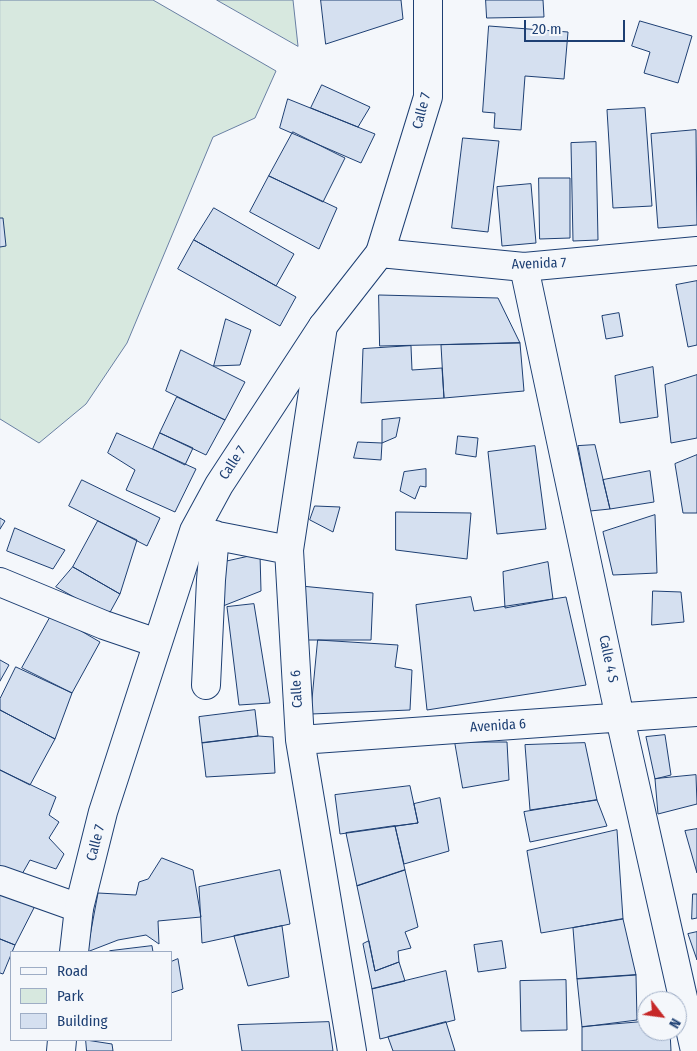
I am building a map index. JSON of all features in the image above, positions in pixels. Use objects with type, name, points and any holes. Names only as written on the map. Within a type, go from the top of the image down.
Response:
[{"type":"street","name":"Calle 7","points":[[74,951],[80,908],[103,812],[157,643],[204,533],[219,485],[323,326],[380,253],[428,97],[428,0]]},
{"type":"street","name":"Avenida 7","points":[[380,253],[524,267],[697,251]]},
{"type":"street","name":"Calle 4 S","points":[[524,267],[620,718],[695,1051]]},
{"type":"street","name":"Calle 6","points":[[323,326],[289,550],[300,740],[352,1051]]},
{"type":"street","points":[[206,685],[211,580],[204,533],[289,550]]},
{"type":"street","points":[[0,582],[104,625],[157,643]]},
{"type":"street","name":"Avenida 6","points":[[300,740],[697,712]]},
{"type":"street","points":[[0,880],[80,908]]},
{"type":"green space","points":[[0,0],[153,0],[276,71],[255,118],[213,137],[127,343],[86,404],[39,443],[0,419]]},
{"type":"green space","points":[[217,0],[293,0],[298,46]]},
{"type":"building","points":[[321,0],[401,0],[403,19],[326,44]]},
{"type":"building","points":[[486,0],[543,0],[544,17],[487,18]]},
{"type":"building","points":[[640,21],[692,36],[678,83],[644,73],[650,52],[632,46]]},
{"type":"building","points":[[489,26],[568,32],[564,79],[525,76],[521,130],[494,128],[495,113],[483,112]]},
{"type":"building","points":[[322,85],[370,107],[358,127],[311,108]]},
{"type":"building","points":[[288,99],[375,134],[361,163],[280,128]]},
{"type":"building","points":[[645,108],[652,206],[613,208],[607,110]]},
{"type":"building","points":[[696,130],[697,225],[658,228],[651,134]]},
{"type":"building","points":[[293,132],[345,158],[323,202],[269,176]]},
{"type":"building","points":[[463,138],[499,141],[488,232],[452,228]]},
{"type":"building","points":[[596,142],[598,240],[573,241],[571,143]]},
{"type":"building","points":[[269,176],[337,208],[319,249],[250,212]]},
{"type":"building","points":[[539,178],[570,178],[570,238],[540,239]]},
{"type":"building","points":[[531,184],[536,243],[502,246],[497,187]]},
{"type":"building","points":[[214,208],[294,254],[276,286],[194,240]]},
{"type":"building","points":[[0,218],[3,218],[6,246],[0,247]]},
{"type":"building","points":[[194,240],[296,297],[280,326],[178,269]]},
{"type":"building","points":[[697,281],[697,345],[688,347],[676,285]]},
{"type":"building","points":[[379,295],[498,298],[520,343],[380,346]]},
{"type":"building","points":[[619,313],[623,336],[606,339],[602,316]]},
{"type":"building","points":[[226,319],[251,330],[240,365],[214,366]]},
{"type":"building","points":[[520,343],[524,391],[444,398],[441,345]]},
{"type":"building","points":[[411,346],[412,370],[442,368],[444,398],[361,403],[363,349]]},
{"type":"building","points":[[181,350],[245,382],[225,420],[166,391]]},
{"type":"building","points":[[653,367],[658,417],[620,423],[615,376]]},
{"type":"building","points":[[697,375],[697,438],[671,443],[665,385]]},
{"type":"building","points":[[177,397],[225,420],[206,455],[160,433]]},
{"type":"building","points":[[400,418],[396,437],[382,443],[382,420]]},
{"type":"building","points":[[117,433],[196,469],[175,512],[126,490],[135,470],[108,453]]},
{"type":"building","points":[[160,433],[193,448],[185,465],[153,449]]},
{"type":"building","points":[[458,436],[478,438],[476,457],[456,454]]},
{"type":"building","points":[[358,442],[382,443],[381,460],[354,458]]},
{"type":"building","points":[[595,445],[610,509],[590,511],[578,446]]},
{"type":"building","points":[[535,446],[546,529],[497,534],[488,452]]},
{"type":"building","points":[[697,455],[697,513],[683,513],[675,464]]},
{"type":"building","points":[[426,469],[426,487],[420,486],[415,499],[400,491],[404,472]]},
{"type":"building","points":[[650,471],[654,502],[610,509],[603,480]]},
{"type":"building","points":[[82,480],[160,518],[147,546],[69,506]]},
{"type":"building","points":[[315,506],[340,507],[333,532],[310,520]]},
{"type":"building","points":[[396,512],[471,513],[467,559],[396,550]]},
{"type":"building","points":[[655,515],[657,573],[613,575],[603,532]]},
{"type":"building","points":[[0,518],[5,521],[0,529]]},
{"type":"building","points":[[98,521],[137,540],[120,594],[73,567]]},
{"type":"building","points":[[15,528],[65,550],[53,569],[7,551]]},
{"type":"building","points":[[260,554],[261,591],[223,606],[215,564]]},
{"type":"building","points":[[548,562],[553,599],[505,608],[503,572]]},
{"type":"building","points":[[73,567],[120,594],[108,616],[56,587]]},
{"type":"building","points":[[301,586],[373,593],[371,640],[301,640]]},
{"type":"building","points":[[653,591],[681,592],[684,622],[652,625]]},
{"type":"building","points":[[471,597],[474,611],[566,597],[586,685],[427,710],[416,605]]},
{"type":"building","points":[[254,604],[270,703],[239,705],[227,607]]},
{"type":"building","points":[[52,614],[100,642],[72,693],[22,668]]},
{"type":"building","points":[[318,640],[398,645],[395,667],[412,670],[410,710],[311,714]]},
{"type":"building","points":[[0,660],[9,665],[0,681]]},
{"type":"building","points":[[16,667],[72,693],[55,739],[0,710],[0,699]]},
{"type":"building","points":[[0,710],[55,739],[30,785],[0,770]]},
{"type":"building","points":[[255,710],[258,736],[202,743],[199,717]]},
{"type":"building","points":[[665,735],[671,775],[655,779],[646,737]]},
{"type":"building","points":[[258,736],[273,737],[275,773],[206,777],[202,743]]},
{"type":"building","points":[[455,742],[507,742],[509,780],[463,788]]},
{"type":"building","points":[[585,743],[597,800],[530,810],[525,745]]},
{"type":"building","points":[[0,770],[56,797],[49,815],[59,822],[49,838],[64,854],[56,869],[30,860],[17,883],[0,874]]},
{"type":"building","points":[[696,775],[697,804],[658,814],[655,779]]},
{"type":"building","points":[[410,786],[418,823],[340,834],[335,795]]},
{"type":"building","points":[[440,798],[449,851],[404,864],[395,826],[418,823],[414,804]]},
{"type":"building","points":[[597,800],[607,826],[530,842],[524,812]]},
{"type":"building","points":[[395,826],[405,870],[357,886],[346,833]]},
{"type":"building","points":[[697,829],[697,873],[685,831]]},
{"type":"building","points":[[617,830],[623,919],[541,933],[527,851]]},
{"type":"building","points":[[162,858],[193,870],[201,917],[158,921],[159,944],[146,935],[118,940],[87,951],[98,893],[136,895],[139,882],[148,879]]},
{"type":"building","points":[[280,870],[290,924],[202,943],[199,887]]},
{"type":"building","points":[[405,870],[418,927],[405,932],[411,948],[398,951],[399,962],[375,971],[357,886]]},
{"type":"building","points":[[0,886],[38,900],[15,945],[0,939]]},
{"type":"building","points":[[693,894],[697,894],[697,918],[692,919]]},
{"type":"building","points":[[623,919],[636,975],[577,979],[573,928]]},
{"type":"building","points":[[282,926],[289,977],[248,986],[234,936]]},
{"type":"building","points":[[697,932],[697,960],[688,934]]},
{"type":"building","points":[[0,939],[15,945],[13,951],[10,951],[10,957],[3,974],[0,973]]},
{"type":"building","points":[[369,941],[375,971],[399,962],[405,981],[372,989],[363,944]]},
{"type":"building","points":[[502,941],[506,968],[478,972],[474,945]]},
{"type":"building","points":[[152,946],[153,951],[110,951]]},
{"type":"building","points":[[178,959],[183,989],[172,993],[172,962]]},
{"type":"building","points":[[446,971],[455,1020],[380,1039],[372,989]]},
{"type":"building","points":[[636,975],[637,1020],[582,1027],[577,979]]},
{"type":"building","points":[[566,980],[567,1030],[521,1031],[520,981]]},
{"type":"building","points":[[329,1022],[333,1051],[242,1051],[238,1025]]},
{"type":"building","points":[[446,1022],[455,1051],[393,1051],[388,1037]]},
{"type":"building","points":[[637,1022],[637,1041],[670,1041],[671,1051],[582,1051],[582,1027]]},
{"type":"building","points":[[86,1041],[112,1044],[113,1051],[87,1051]]}]
